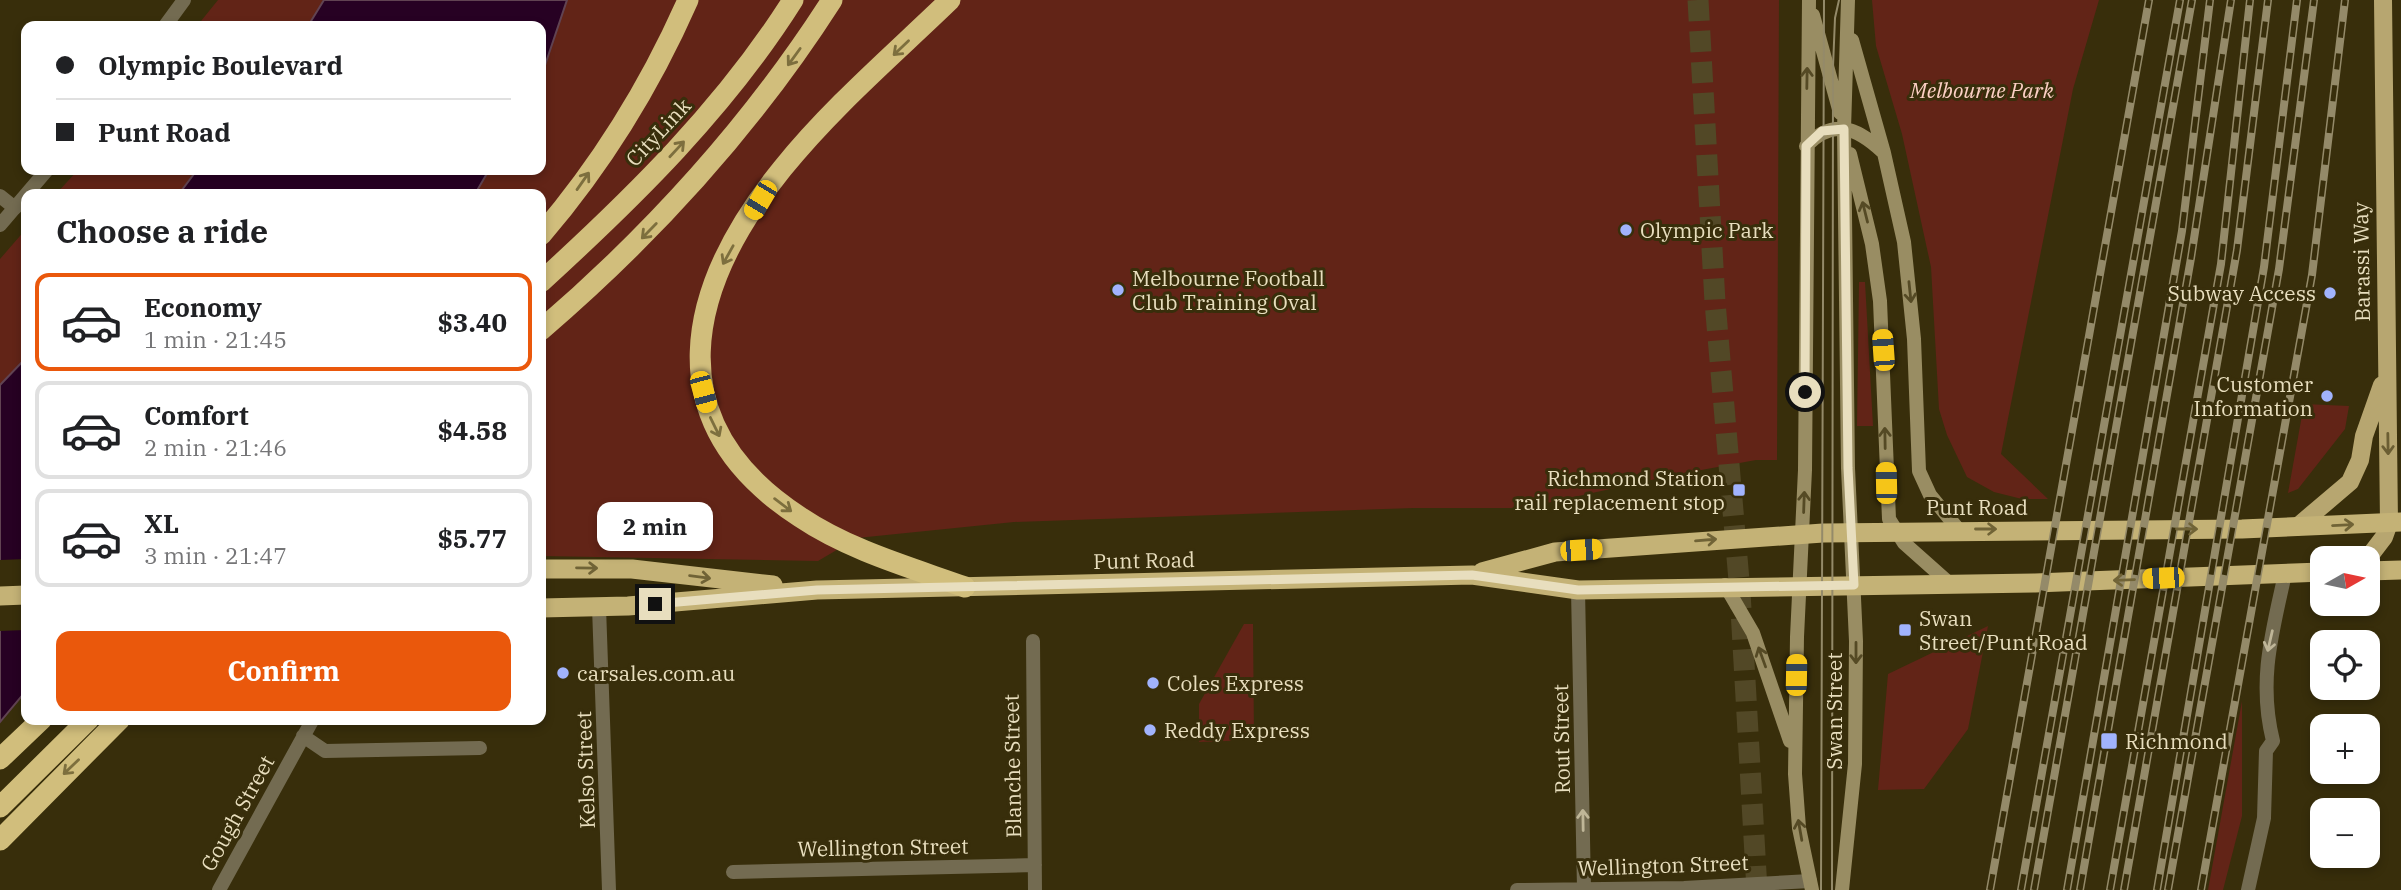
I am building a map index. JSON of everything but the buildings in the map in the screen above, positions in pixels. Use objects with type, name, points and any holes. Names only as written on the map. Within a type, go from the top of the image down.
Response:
[{"type":"highway","points":[[546,229],[580,187],[609,143],[672,35],[688,0]]},
{"type":"highway","points":[[716,105],[776,0]]},
{"type":"highway","name":"CityLink","points":[[546,277],[654,174],[716,105],[793,0]]},
{"type":"highway","points":[[549,323],[630,250],[689,188],[768,93],[832,0]]},
{"type":"highway","points":[[950,0],[823,122],[760,200],[719,271],[709,296],[701,333],[700,365],[707,407],[721,439],[744,471],[768,494],[809,523],[851,545],[965,587]]},
{"type":"highway","name":"Punt Road","points":[[1472,575],[1555,552],[1851,531],[2297,527],[2395,522]]},
{"type":"highway","name":"Punt Road","points":[[546,569],[632,569],[817,590]]},
{"type":"highway","points":[[2380,571],[2401,570]]},
{"type":"highway","name":"Punt Road","points":[[546,608],[599,607],[817,590],[1472,575],[1578,590],[2310,573]]},
{"type":"highway","points":[[0,596],[21,595]]},
{"type":"highway","points":[[0,759],[36,725]]},
{"type":"highway","points":[[0,807],[83,725]]},
{"type":"highway","points":[[0,840],[114,725]]},
{"type":"main road","points":[[1809,0],[1872,244],[1880,301],[1886,505],[1894,530],[1949,583]]},
{"type":"main road","name":"Swan Street","points":[[1809,0],[1803,534],[1795,769],[1799,828],[1811,886]]},
{"type":"main road","points":[[1844,129],[1848,0]]},
{"type":"main road","name":"Barassi Way","points":[[2383,0],[2386,375],[2395,522]]},
{"type":"main road","points":[[1848,25],[1884,153],[1902,230],[1910,293],[1919,471],[1930,495],[1958,529]]},
{"type":"main road","points":[[1806,146],[1822,131],[1844,129],[1862,135],[1884,153]]},
{"type":"main road","name":"Swan Street","points":[[1842,890],[1855,786],[1854,585],[1844,129]]},
{"type":"main road","points":[[2297,527],[2339,495],[2354,475],[2364,436],[2386,375]]},
{"type":"main road","points":[[2377,546],[2395,522]]},
{"type":"main road","points":[[1725,585],[1753,633],[1785,722],[1795,769]]},
{"type":"street","points":[[169,21],[184,0]]},
{"type":"street","points":[[31,189],[43,175]]},
{"type":"street","points":[[0,196],[15,208]]},
{"type":"street","points":[[0,225],[21,201]]},
{"type":"street","points":[[2248,890],[2264,818],[2266,751],[2273,741],[2266,689],[2266,656],[2285,574]]},
{"type":"street","name":"Rout Street","points":[[1578,590],[1584,888]]},
{"type":"street","name":"Kelso Street","points":[[599,607],[609,890]]},
{"type":"street","name":"Blanche Street","points":[[1033,641],[1035,890]]},
{"type":"street","name":"Gough Street","points":[[219,890],[309,725]]},
{"type":"street","points":[[303,736],[325,751],[480,748]]},
{"type":"street","name":"Wellington Street","points":[[733,872],[1035,865]]},
{"type":"street","name":"Wellington Street","points":[[1517,890],[1811,886]]},
{"type":"green space","points":[[218,0],[324,0],[311,21],[201,21]]},
{"type":"green space","points":[[567,0],[1779,0],[1777,460],[1756,460],[1674,475],[1524,508],[1413,508],[1014,522],[857,538],[818,561],[546,556],[546,189],[478,189],[486,175],[546,175],[546,62]]},
{"type":"green space","name":"Melbourne Park","points":[[1872,0],[2099,0],[2073,89],[2001,454],[2048,499],[2022,499],[1994,492],[1967,477],[1947,435],[1939,409],[1931,267],[1902,134],[1876,46]]},
{"type":"green space","points":[[73,175],[193,175],[183,189],[61,189]]},
{"type":"green space","points":[[21,235],[21,363],[0,385],[0,259]]},
{"type":"green space","points":[[1859,282],[1865,282],[1873,426],[1857,426]]},
{"type":"green space","points":[[2304,404],[2349,406],[2345,429],[2298,489],[2288,493]]},
{"type":"green space","points":[[1244,624],[1253,624],[1254,740],[1199,742],[1199,704]]},
{"type":"green space","points":[[1988,626],[1968,729],[1924,789],[1878,790],[1888,674]]},
{"type":"green space","points":[[2242,701],[2242,816],[2223,890],[2208,890]]},
{"type":"shaded area","points":[[324,0],[567,0],[546,62],[546,21],[311,21]]},
{"type":"shaded area","points":[[193,175],[486,175],[478,189],[183,189]]},
{"type":"shaded area","points":[[21,363],[21,697],[0,722],[0,385]]},
{"type":"pier","points":[[21,559],[21,630],[0,631],[0,560]]},
{"type":"tunnel","points":[[1698,0],[1715,302],[1740,592],[1757,890]]},
{"type":"tram line","points":[[1821,890],[1824,0]]},
{"type":"tram line","points":[[1832,890],[1833,67],[1835,18],[1839,0]]},
{"type":"railway","points":[[1990,890],[2149,0]]},
{"type":"railway","points":[[2021,890],[2180,0]]},
{"type":"railway","points":[[2034,890],[2192,0]]},
{"type":"railway","points":[[2067,890],[2182,231],[2210,0]]},
{"type":"railway","points":[[2080,890],[2191,258],[2231,0]]},
{"type":"railway","points":[[2110,890],[2221,264],[2250,0]]},
{"type":"railway","points":[[2124,890],[2237,250],[2268,0]]},
{"type":"railway","points":[[2157,890],[2264,267],[2297,0]]},
{"type":"railway","points":[[2168,890],[2279,269],[2314,0]]},
{"type":"railway","points":[[2201,890],[2312,275],[2345,0]]},
{"type":"place","name":"Olympic Park","points":[[1626,230]]},
{"type":"place","name":"Melbourne Football Club Training Oval","points":[[1118,290]]},
{"type":"place","name":"Subway Access","points":[[2330,293]]},
{"type":"place","name":"Customer Information","points":[[2327,396]]},
{"type":"place","name":"Richmond Station rail replacement stop","points":[[1739,490]]},
{"type":"place","name":"Swan Street/Punt Road","points":[[1905,630]]},
{"type":"place","name":"carsales.com.au","points":[[563,673]]},
{"type":"place","name":"Coles Express","points":[[1153,683]]},
{"type":"place","name":"Reddy Express","points":[[1150,730]]},
{"type":"place","name":"Richmond","points":[[2109,741]]},
{"type":"route","points":[[655,604],[817,590],[1472,575],[1578,590],[1725,585],[1854,585],[1848,468],[1844,129],[1822,131],[1806,146],[1805,392]]}]
